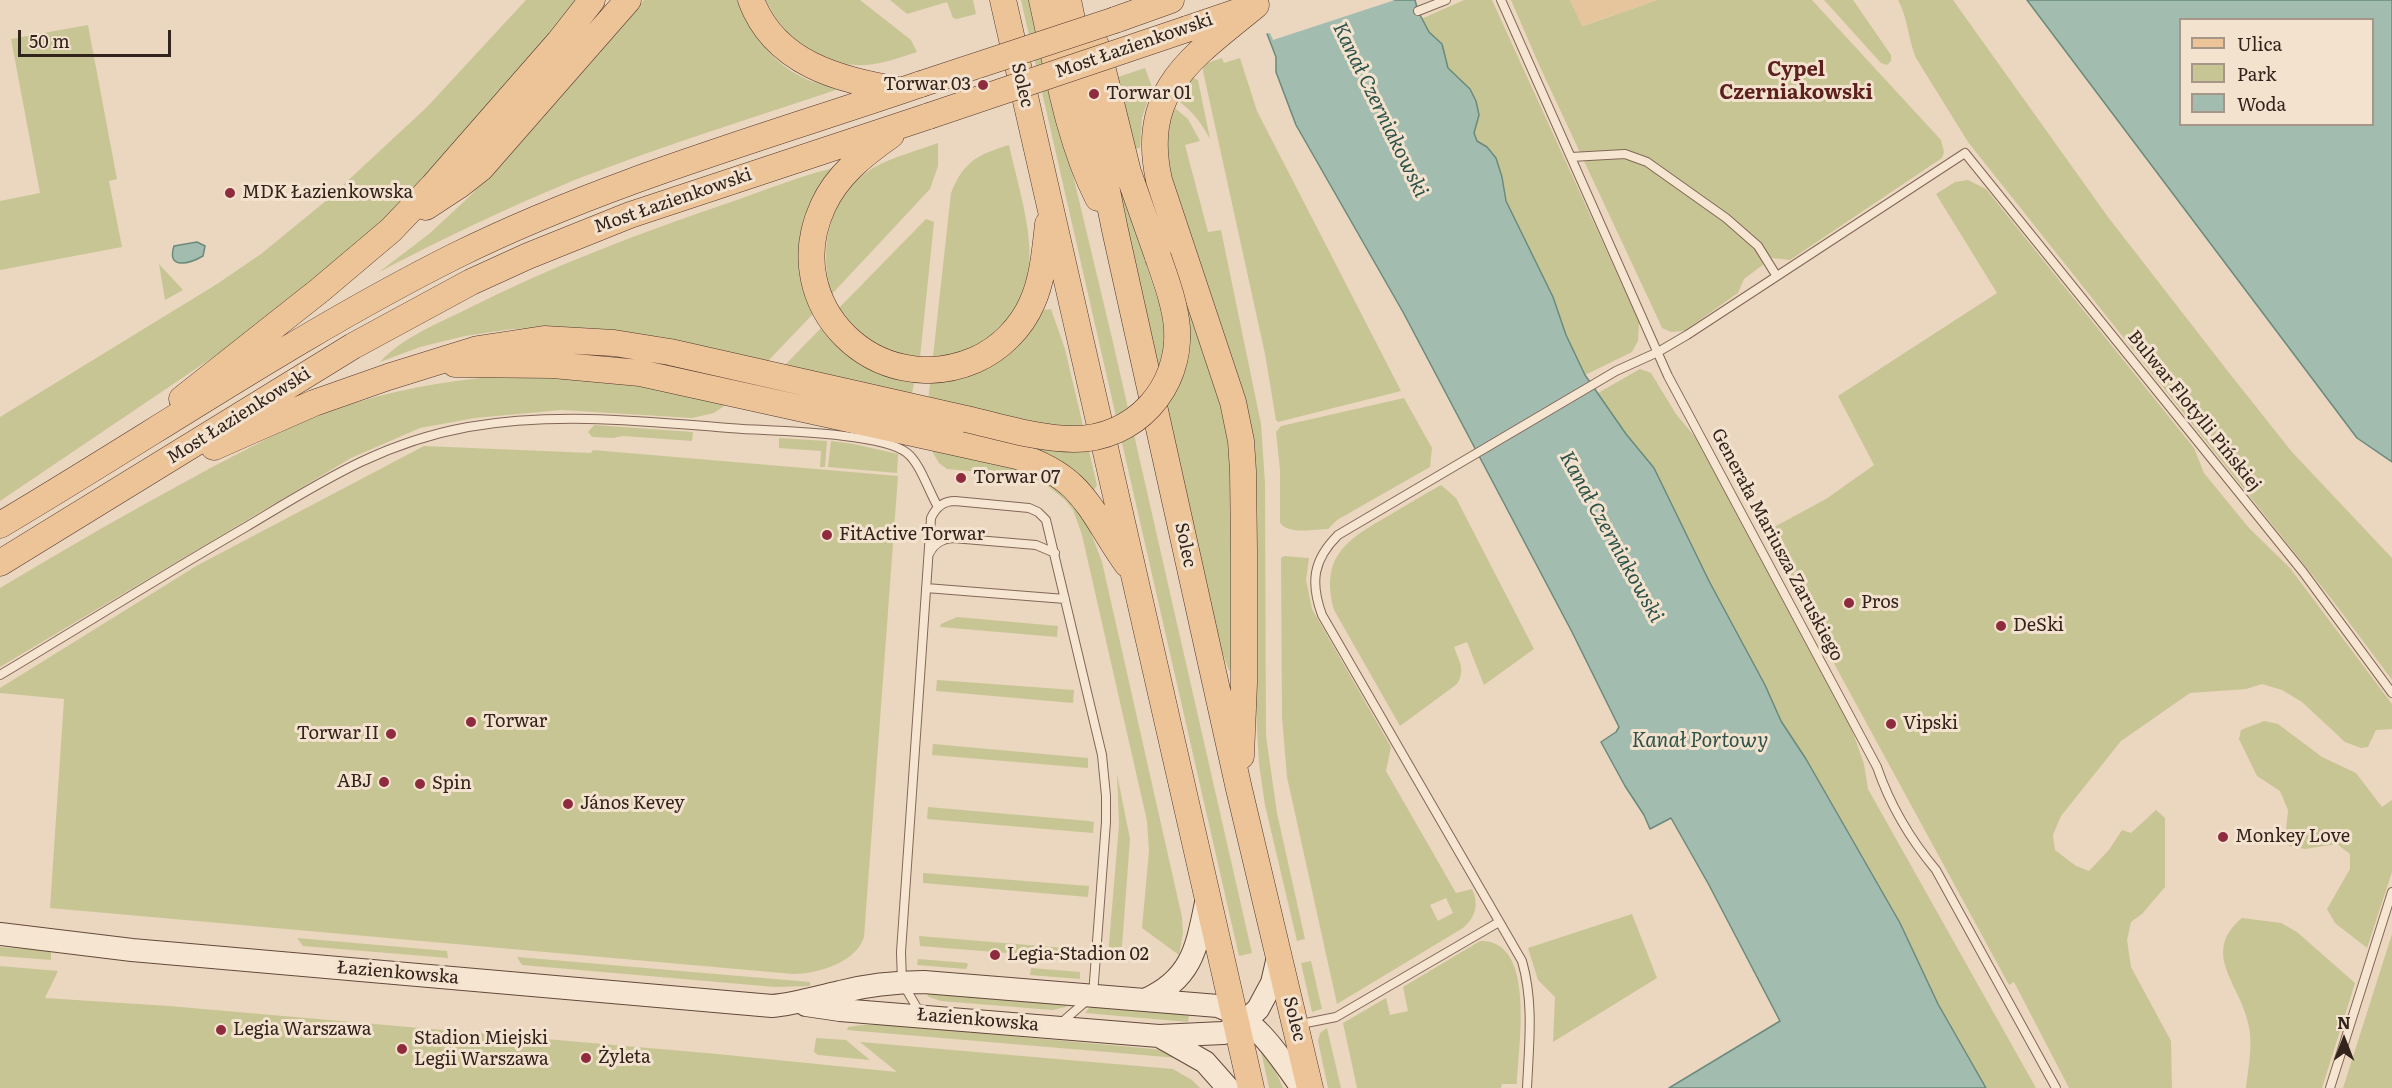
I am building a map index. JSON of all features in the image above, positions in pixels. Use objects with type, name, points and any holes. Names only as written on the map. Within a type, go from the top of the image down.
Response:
[{"type":"main road","points":[[0,525],[113,457],[193,389],[320,290],[391,230],[433,186],[559,42],[592,0]]},
{"type":"main road","points":[[751,0],[766,29],[797,59],[819,70],[854,81],[912,87]]},
{"type":"main road","name":"Solec","points":[[1003,0],[1208,896],[1240,1020],[1251,1088]]},
{"type":"main road","points":[[1042,0],[1076,144],[1096,195],[1115,230]]},
{"type":"main road","name":"Solec","points":[[1068,0],[1115,230],[1239,789],[1310,1088]]},
{"type":"main road","points":[[0,563],[116,492],[295,411],[388,377],[478,348],[544,339],[614,343],[694,357],[1032,434],[1072,439],[1099,437],[1123,428],[1146,412],[1163,389],[1172,369],[1177,328],[1172,299],[1128,172],[1098,50],[1073,0]]},
{"type":"main road","name":"Most Łazienkowski","points":[[113,457],[297,344],[459,255],[546,215],[622,185],[1171,0]]},
{"type":"main road","points":[[391,230],[459,186],[481,168],[627,1]]},
{"type":"main road","points":[[1239,789],[1244,683],[1241,441],[1233,402],[1159,180],[1153,137],[1164,98],[1190,60],[1263,3]]},
{"type":"main road","name":"Most Łazienkowski","points":[[116,492],[353,346],[471,282],[528,256],[630,215],[1263,3]]},
{"type":"main road","points":[[920,119],[857,161],[827,197],[815,228],[812,264],[819,297],[837,328],[871,357],[897,367],[931,371],[966,364],[992,351],[1010,336],[1032,303],[1043,263],[1050,205]]},
{"type":"main road","points":[[431,365],[580,366],[640,373],[945,439],[1031,460],[1065,478],[1090,506],[1104,532],[1135,575]]},
{"type":"street","points":[[1145,1000],[1166,989],[1186,969],[1194,953],[1208,896]]},
{"type":"street","name":"Łazienkowska","points":[[0,934],[106,947],[772,1006],[796,1004],[842,991],[902,982],[1218,1006],[1240,1020],[1214,1034],[1159,1036],[840,1010],[796,1004]]},
{"type":"street","points":[[1278,957],[1266,996],[1240,1020],[1275,1049],[1302,1088]]},
{"type":"street","name":"Łazienkowska","points":[[1159,1036],[1193,1053],[1205,1062],[1228,1088]]},
{"type":"lane","points":[[1418,11],[1446,0]]},
{"type":"lane","name":"Generała Mariusza Zaruskiego","points":[[1501,0],[1668,376],[1877,767],[1886,793],[1914,844],[1936,870],[2056,1088]]},
{"type":"lane","name":"Bulwar Flotylli Pińskiej","points":[[1776,275],[1965,153],[2303,572],[2392,693]]},
{"type":"lane","points":[[1527,1088],[1530,1003],[1528,981],[1522,960],[1322,615],[1315,597],[1315,577],[1322,554],[1338,535],[1616,371],[1658,352],[1687,335],[1776,275],[1758,246],[1726,218],[1647,162],[1625,154],[1571,157]]},
{"type":"lane","points":[[0,675],[360,461],[402,443],[468,427],[559,418],[849,436],[889,445],[907,453],[915,462],[938,507]]},
{"type":"lane","points":[[921,1016],[902,982],[902,933],[931,518],[943,503],[955,501],[1035,510],[1044,516],[1048,523],[1102,755],[1106,800],[1093,995],[1056,1026]]},
{"type":"lane","points":[[928,555],[935,544],[947,538],[1036,546],[1054,553]]},
{"type":"lane","points":[[926,588],[1065,599]]},
{"type":"lane","points":[[2330,1088],[2392,892]]},
{"type":"lane","points":[[1296,1025],[1336,1017],[1499,922]]},
{"type":"green space","points":[[526,0],[576,0],[497,98],[427,177],[350,251],[237,341],[0,501],[0,417],[217,284],[261,254],[327,200],[427,107]]},
{"type":"green space","points":[[644,0],[737,0],[748,24],[773,56],[806,79],[836,90],[673,144],[577,179],[477,223],[379,272],[429,234],[470,196]]},
{"type":"green space","points":[[766,0],[860,0],[911,40],[917,52],[866,65],[850,65],[834,61],[806,48],[794,38],[773,14]]},
{"type":"green space","points":[[890,0],[973,0],[976,14],[953,18],[947,2],[907,14]]},
{"type":"green space","points":[[1021,0],[1031,0],[1112,338],[1252,953],[1239,956]]},
{"type":"green space","points":[[1464,0],[1492,0],[1639,322],[1638,341],[1632,352],[1585,375],[1566,335],[1553,297],[1506,201],[1502,177],[1487,147],[1477,141],[1474,133],[1479,115],[1448,68],[1442,44],[1429,32],[1421,19]]},
{"type":"green space","points":[[1511,0],[1570,0],[1583,26],[1657,0],[1812,0],[1941,140],[1944,152],[1942,158],[1790,260],[1772,258],[1744,279],[1738,293],[1684,331],[1671,332],[1662,328]]},
{"type":"green space","points":[[1824,0],[1853,0],[1891,55],[1891,61],[1887,65],[1881,63]]},
{"type":"green space","points":[[1898,0],[1953,0],[2108,217],[2230,374],[2292,452],[2392,558],[2392,680],[2333,601],[1968,142],[1916,58]]},
{"type":"green space","points":[[88,25],[117,179],[109,181],[122,247],[0,270],[0,201],[40,193],[11,39]]},
{"type":"green space","points":[[1222,58],[1224,63],[1240,58],[1257,111],[1401,391],[1278,422],[1276,420],[1265,354],[1203,71],[1204,64]]},
{"type":"green space","points":[[1145,68],[1152,87],[1142,118],[1140,148],[1134,149],[1118,77]]},
{"type":"green space","points":[[1192,77],[1198,80],[1210,139],[1188,108],[1177,100]]},
{"type":"green space","points":[[1175,108],[1188,119],[1200,141],[1185,145],[1208,232],[1221,230],[1261,424],[1265,483],[1266,736],[1277,813],[1305,939],[1297,941],[1265,805],[1259,764],[1237,376],[1169,170],[1166,129]]},
{"type":"green space","points":[[938,143],[938,166],[930,189],[832,294],[826,259],[827,241],[837,207],[846,192],[873,168]]},
{"type":"green space","points":[[1009,145],[1024,207],[1028,236],[1029,263],[1025,288],[1013,312],[992,334],[961,354],[969,375],[981,372],[1043,310],[1051,309],[1065,349],[1097,485],[1094,490],[1077,474],[1038,451],[1016,443],[926,420],[951,193],[961,173],[973,161],[988,152]]},
{"type":"green space","points":[[833,168],[812,199],[806,213],[800,242],[799,257],[803,286],[813,314],[767,362],[552,328],[512,329],[465,336],[420,347],[380,362],[398,346],[420,332],[564,264],[665,225]]},
{"type":"green space","points":[[1116,175],[1161,309],[1165,341],[1157,375]]},
{"type":"green space","name":"DeSki","points":[[1968,180],[1986,189],[2194,448],[2204,473],[2249,528],[2290,568],[2392,704],[2392,729],[2376,730],[2368,747],[2361,748],[2345,742],[2302,702],[2282,690],[2262,684],[2246,689],[2190,693],[2121,741],[2061,816],[2053,835],[2055,850],[2076,866],[2089,871],[2109,850],[2122,830],[2131,833],[2156,810],[2165,818],[2165,887],[2142,914],[2131,922],[2127,940],[2131,967],[2171,1041],[2172,1088],[2069,1088],[2014,982],[2009,985],[1763,533],[1826,499],[1874,465],[1838,396],[1997,293],[1936,194],[1955,182]]},
{"type":"green space","points":[[926,219],[934,222],[920,358],[883,348],[865,336],[839,308]]},
{"type":"green space","points":[[1172,258],[1216,389],[1228,443],[1231,470],[1232,669],[1229,671],[1215,632],[1163,408],[1183,372],[1187,354],[1185,317]]},
{"type":"green space","points":[[159,264],[183,290],[165,300]]},
{"type":"green space","points":[[821,328],[840,349],[862,365],[886,376],[914,383],[912,394],[785,365]]},
{"type":"green space","points":[[1640,369],[1651,373],[1676,414],[1696,438],[1851,727],[1864,764],[1868,789],[2036,1088],[1986,1088],[1938,1004],[1900,923],[1806,759],[1781,721],[1765,685],[1709,581],[1654,468],[1626,434],[1598,393]]},
{"type":"green space","points":[[519,375],[610,378],[727,404],[714,413],[692,418],[561,410],[475,418],[420,428],[351,458],[0,667],[0,588],[128,513],[261,442],[338,408],[418,387],[478,378]]},
{"type":"green space","points":[[1404,398],[1432,448],[1430,467],[1337,520],[1328,529],[1296,530],[1284,527],[1280,523],[1280,470],[1276,432],[1281,426]]},
{"type":"green space","points":[[594,425],[693,432],[692,441],[623,436],[592,437],[588,432]]},
{"type":"green space","points":[[779,438],[827,441],[825,467],[820,467],[821,451],[779,448]]},
{"type":"green space","points":[[831,441],[898,454],[897,473],[828,467]]},
{"type":"green space","name":"Torwar","points":[[424,446],[591,453],[593,450],[898,476],[864,937],[860,946],[845,960],[813,972],[793,974],[50,908],[64,699],[0,693],[0,688],[198,565]]},
{"type":"green space","points":[[929,446],[982,457],[1035,474],[1064,493],[1087,525],[1102,562],[1182,917],[1183,933],[1179,955],[1142,928],[1149,851],[1147,821],[1082,535],[1073,510],[1065,500],[1043,482],[1027,476],[947,469],[939,463]]},
{"type":"green space","points":[[1441,485],[1456,498],[1534,649],[1484,685],[1467,642],[1454,647],[1461,670],[1457,684],[1400,726],[1334,610],[1331,576],[1334,563],[1349,542],[1360,533]]},
{"type":"green space","points":[[1284,556],[1309,558],[1306,580],[1312,609],[1391,747],[1386,771],[1456,893],[1472,889],[1476,905],[1473,915],[1463,928],[1337,1004],[1287,777],[1282,717],[1281,558]],"holes":[[[1446,898],[1453,913],[1438,921],[1430,905]]]},
{"type":"green space","points":[[957,617],[1058,626],[1057,637],[940,627],[941,624]]},
{"type":"green space","points":[[937,680],[1074,690],[1073,703],[936,691]]},
{"type":"green space","points":[[2264,721],[2278,724],[2322,757],[2356,773],[2382,807],[2392,800],[2392,872],[2367,948],[2335,923],[2327,909],[2350,869],[2350,854],[2337,844],[2305,849],[2289,846],[2286,830],[2288,810],[2280,791],[2257,776],[2239,739],[2241,730]]},
{"type":"green space","points":[[933,744],[1088,758],[1088,768],[932,755]]},
{"type":"green space","points":[[1117,774],[1130,839],[1121,960],[1118,963],[1109,962],[1108,955],[1119,825]]},
{"type":"green space","points":[[928,807],[1089,821],[1094,822],[1093,833],[927,819]]},
{"type":"green space","points":[[923,873],[1089,886],[1088,897],[923,883]]},
{"type":"green space","points":[[1632,914],[1657,978],[1553,1042],[1555,997],[1538,980],[1528,948]]},
{"type":"green space","points":[[2242,918],[2281,923],[2297,932],[2355,983],[2322,1088],[2246,1088],[2250,1050],[2249,1027],[2223,957],[2224,944],[2230,931]]},
{"type":"green space","points":[[2392,934],[2392,1088],[2343,1088]]},
{"type":"green space","points":[[919,936],[1083,951],[1082,959],[920,946]]},
{"type":"green space","points":[[297,938],[447,951],[448,958],[303,946]]},
{"type":"green space","points":[[1480,941],[1498,945],[1510,957],[1517,976],[1521,1022],[1517,1084],[1502,1084],[1501,1088],[1357,1088],[1343,1023],[1386,998],[1390,1015],[1408,1011],[1403,987]]},
{"type":"green space","points":[[0,947],[51,951],[51,960],[0,956]]},
{"type":"green space","points":[[517,957],[810,982],[810,986],[775,987],[522,965]]},
{"type":"green space","points":[[918,959],[967,963],[968,965],[966,969],[917,965]]},
{"type":"green space","points":[[1311,961],[1322,1009],[1312,1012],[1301,963]]},
{"type":"green space","name":"Legia Warszawa","points":[[0,966],[58,971],[45,998],[169,1006],[897,1072],[860,1042],[1173,1069],[1192,1080],[1200,1088],[0,1088]]},
{"type":"green space","points":[[1031,968],[1080,972],[1080,979],[1030,975]]},
{"type":"green space","points":[[926,993],[1067,1004],[1066,1007],[1052,1010],[941,1001],[929,997]]},
{"type":"green space","points":[[1090,1007],[1189,1015],[1188,1022],[1085,1013]]},
{"type":"green space","points":[[890,1025],[1143,1048],[1161,1050],[1178,1058],[847,1030],[848,1027]]},
{"type":"green space","points":[[1327,1028],[1341,1088],[1328,1088],[1318,1041],[1320,1033]]},
{"type":"green space","points":[[816,1038],[846,1040],[870,1060],[818,1055],[814,1052]]},
{"type":"green space","points":[[1261,1051],[1273,1065],[1283,1088],[1269,1088]]},
{"type":"sand","points":[[1570,0],[1657,0],[1582,26]]},
{"type":"water","name":"Kanał Portowy","points":[[1254,0],[1415,0],[1429,32],[1442,44],[1448,68],[1470,89],[1476,101],[1479,115],[1474,133],[1477,141],[1487,147],[1496,158],[1506,201],[1553,297],[1566,335],[1585,375],[1626,434],[1654,468],[1709,581],[1765,685],[1781,721],[1806,759],[1900,923],[1938,1004],[1986,1088],[1669,1088],[1780,1021],[1671,818],[1650,829],[1601,742],[1616,732],[1619,727],[1572,632],[1403,312],[1296,125],[1276,72],[1276,57]]},
{"type":"water","points":[[2027,0],[2392,0],[2392,462],[2357,438]]},
{"type":"water","points":[[197,242],[205,246],[203,256],[186,263],[176,262],[173,259],[174,246]]},
{"type":"pier","points":[[1251,0],[1395,0],[1273,40],[1270,33],[1264,34]]},
{"type":"place","name":"Torwar 03","points":[[983,85]]},
{"type":"place","name":"Torwar 01","points":[[1094,94]]},
{"type":"place","name":"MDK Łazienkowska","points":[[230,193]]},
{"type":"place","name":"Torwar 07","points":[[961,478]]},
{"type":"place","name":"FitActive Torwar","points":[[827,535]]},
{"type":"place","name":"Pros","points":[[1849,603]]},
{"type":"place","name":"DeSki","points":[[2001,626]]},
{"type":"place","name":"Torwar","points":[[471,722]]},
{"type":"place","name":"Vipski","points":[[1891,724]]},
{"type":"place","name":"Torwar II","points":[[391,734]]},
{"type":"place","name":"ABJ","points":[[384,782]]},
{"type":"place","name":"Spin","points":[[420,784]]},
{"type":"place","name":"János Kevey","points":[[568,804]]},
{"type":"place","name":"Monkey Love","points":[[2223,837]]},
{"type":"place","name":"Legia-Stadion 02","points":[[995,955]]},
{"type":"place","name":"Legia Warszawa","points":[[221,1030]]},
{"type":"place","name":"Stadion Miejski Legii Warszawa","points":[[402,1049]]},
{"type":"place","name":"Żyleta","points":[[586,1058]]},
{"type":"district","name":"Cypel Czerniakowski","points":[[1796,82]]},
{"type":"water label","name":"Kanał Czerniakowski","points":[[1380,110]]},
{"type":"water label","name":"Kanał Czerniakowski","points":[[1611,537]]}]
